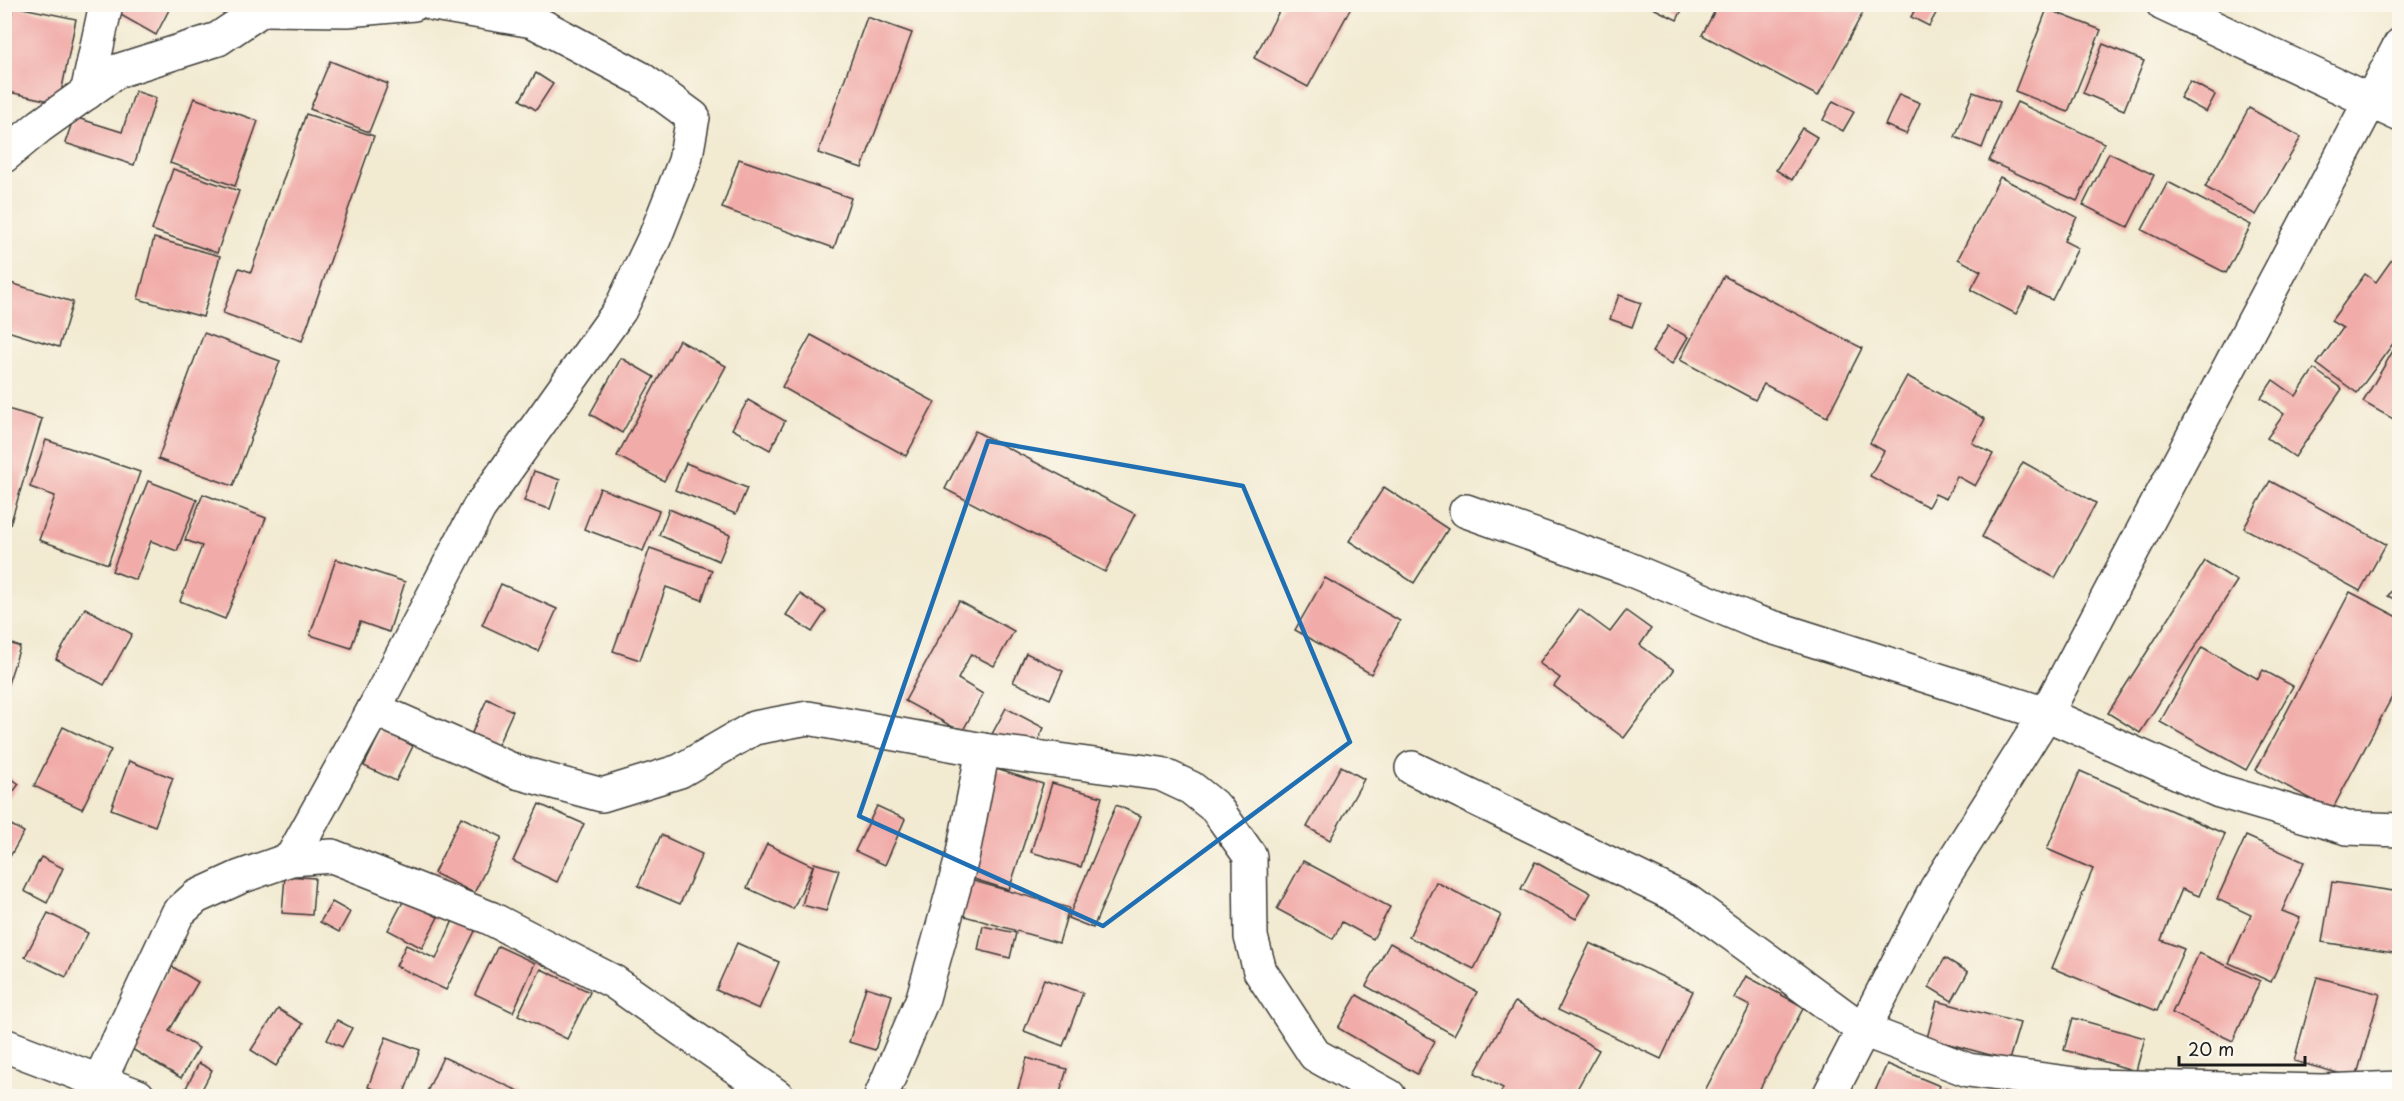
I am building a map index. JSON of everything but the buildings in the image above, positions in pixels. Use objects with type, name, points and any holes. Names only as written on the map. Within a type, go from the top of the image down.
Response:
[{"type":"street","points":[[87,93],[106,4]]},
{"type":"street","points":[[4,156],[40,126],[117,71],[218,39],[267,7],[347,10],[414,4]]},
{"type":"street","points":[[291,859],[374,710],[479,508],[620,310],[655,237],[686,161],[693,117],[640,78],[533,21],[434,4]]},
{"type":"street","points":[[2163,4],[2400,115]]},
{"type":"street","points":[[1829,1096],[1936,889],[2046,714],[2368,101],[2400,45]]},
{"type":"street","points":[[1466,511],[1624,567],[1756,622],[2046,714],[2219,791],[2347,828],[2400,830]]},
{"type":"street","points":[[374,710],[517,772],[602,795],[680,771],[754,728],[808,718],[983,750],[1161,774],[1191,788],[1216,808],[1250,856],[1251,937],[1260,971],[1316,1055],[1389,1096]]},
{"type":"street","points":[[881,1096],[923,998],[962,858],[983,750]]},
{"type":"street","points":[[1412,768],[1687,901],[1863,1030],[1968,1070],[2090,1086],[2322,1091],[2400,1088]]},
{"type":"street","points":[[99,1082],[178,913],[196,897],[240,877],[291,859],[332,856],[490,918],[614,982],[777,1096]]},
{"type":"street","points":[[4,1045],[138,1096]]},
{"type":"highlighted area","points":[[988,441],[1243,486],[1350,742],[1103,926],[859,816]]}]
